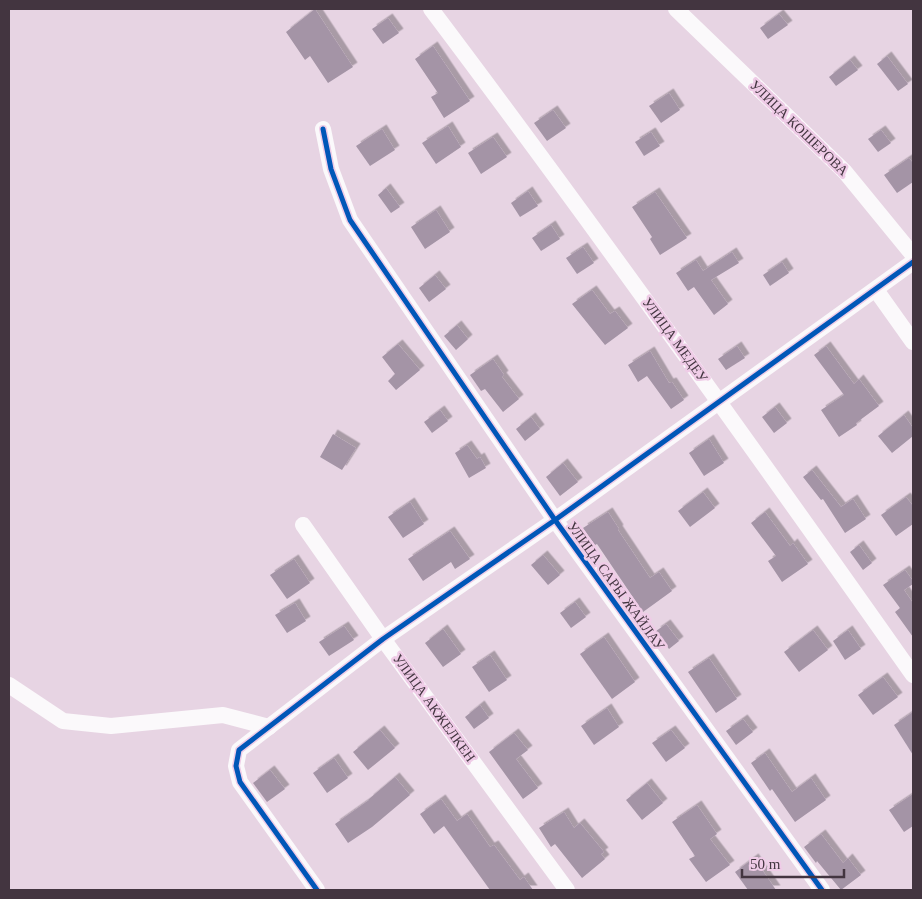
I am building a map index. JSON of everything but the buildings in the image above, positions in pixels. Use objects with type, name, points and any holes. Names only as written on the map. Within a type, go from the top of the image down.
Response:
[{"type":"street","name":"УЛИЦА МЕДЕУ","points":[[431,9],[546,162],[720,402],[913,675]]},
{"type":"street","name":"УЛИЦА КОШЕРОВА","points":[[676,9],[845,172],[913,255]]},
{"type":"street","name":"УЛИЦА САРЫ ЖАЙЛАУ","points":[[323,129],[331,169],[350,220],[555,520],[822,890]]},
{"type":"street","points":[[317,890],[240,782],[236,766],[238,750],[383,639],[555,520],[913,262]]},
{"type":"street","points":[[876,290],[913,342]]},
{"type":"street","name":"УЛИЦА АКЖЕЛКЕН","points":[[303,525],[383,639],[567,890]]},
{"type":"street","points":[[9,685],[63,721],[111,726],[223,715],[268,727]]},
{"type":"cycle path","points":[[323,129],[331,169],[350,220],[555,520],[822,890]]},
{"type":"cycle path","points":[[317,890],[240,782],[236,766],[239,750],[383,639],[555,520],[913,262]]}]
